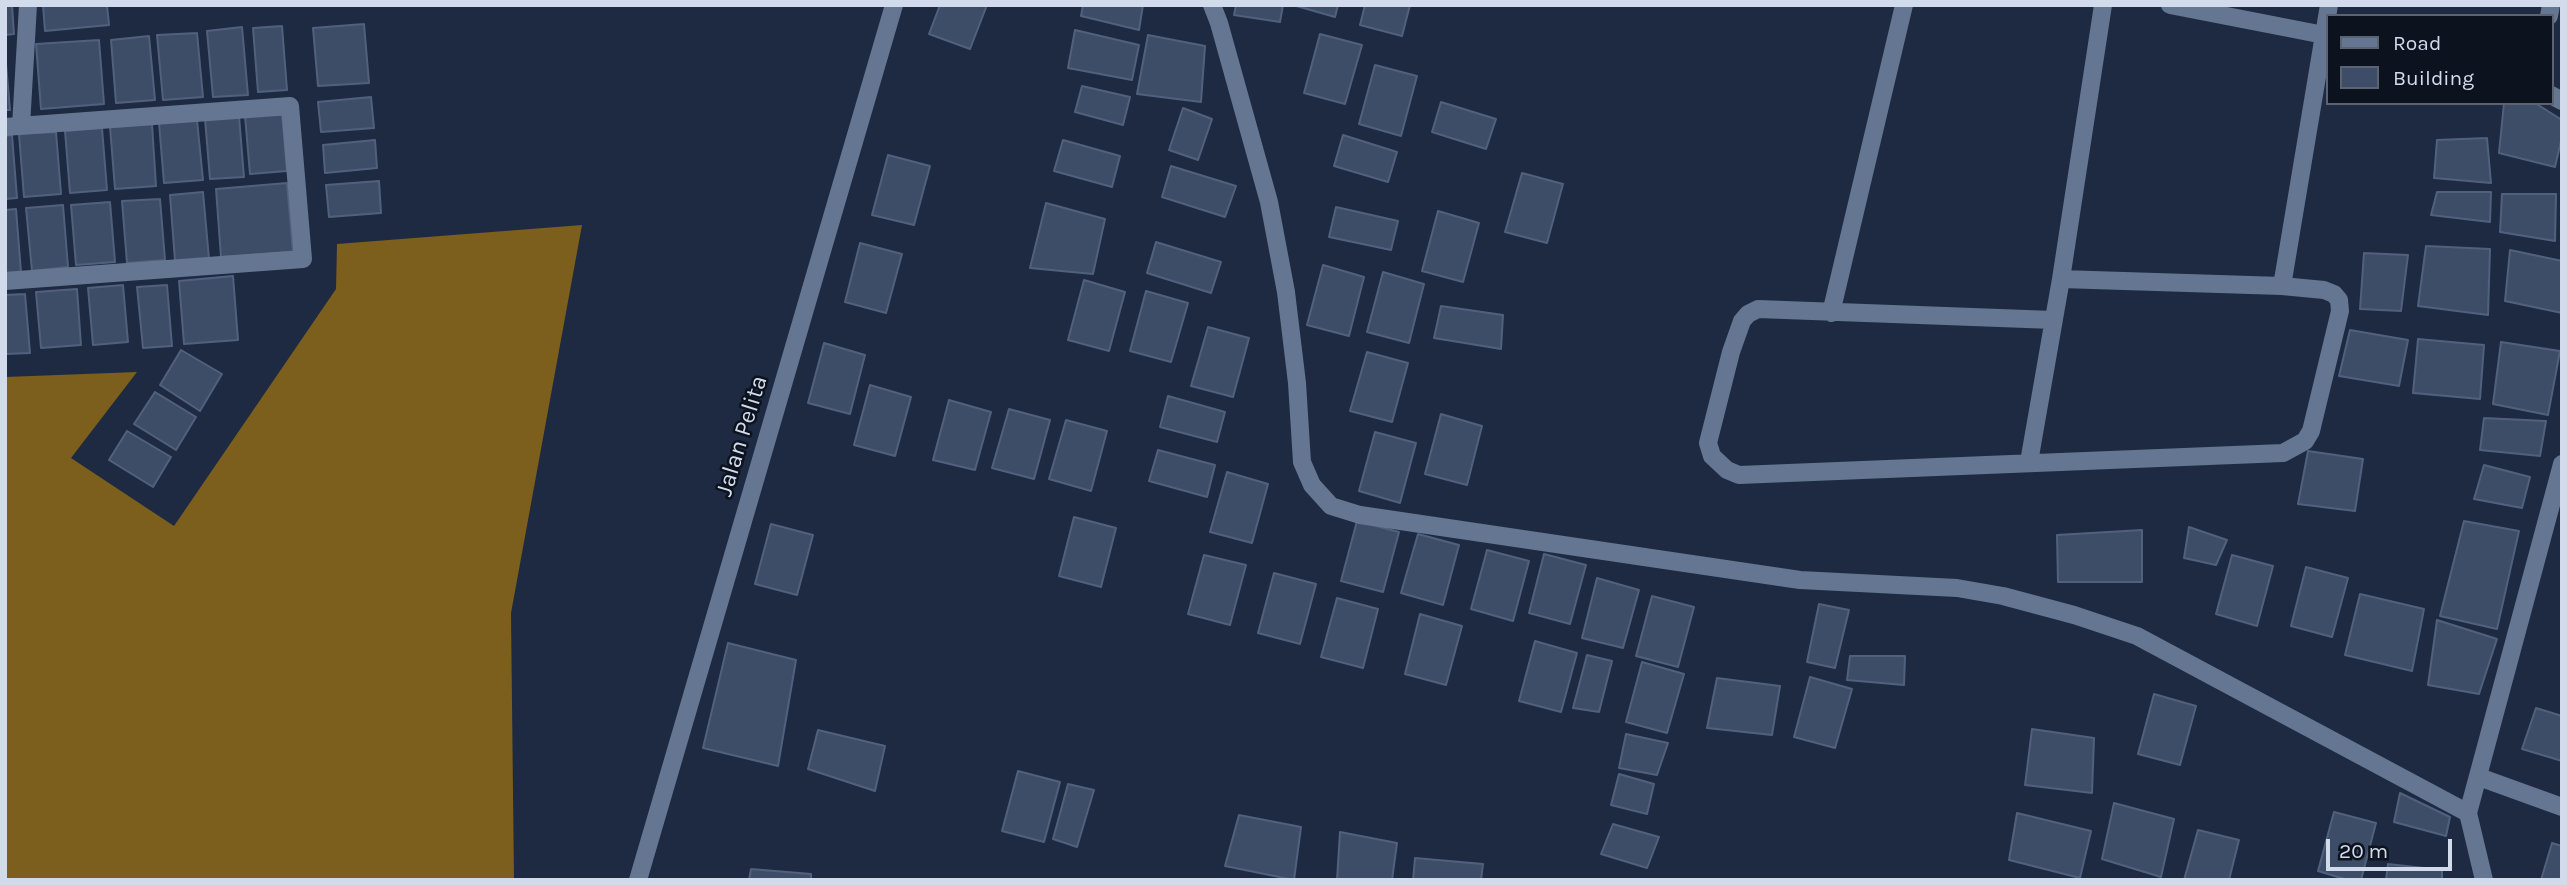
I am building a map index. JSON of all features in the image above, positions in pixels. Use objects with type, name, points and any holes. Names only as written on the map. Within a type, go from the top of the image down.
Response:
[{"type":"street","points":[[5,281],[303,259],[290,106],[13,127],[28,5]]},
{"type":"street","name":"Jalan Pelita","points":[[638,880],[894,5]]},
{"type":"street","points":[[1212,5],[1269,202],[1286,292],[1297,383],[1302,462],[1312,485],[1331,506],[1360,515],[1800,580],[1957,588],[2003,596],[2074,615],[2137,636],[2468,813]]},
{"type":"street","points":[[1831,313],[1904,5]]},
{"type":"street","points":[[2029,462],[2061,279],[2103,5]]},
{"type":"street","points":[[2170,5],[2324,35]]},
{"type":"street","points":[[2282,286],[2326,23]]},
{"type":"street","points":[[2053,320],[1758,309],[1742,321],[1708,443],[1712,456],[1727,470],[1740,475],[2283,453],[2305,441],[2311,431],[2340,311],[2339,300],[2334,294],[2324,290],[2282,286],[2061,279]]},
{"type":"street","points":[[2484,880],[2468,813],[2562,464]]},
{"type":"street","points":[[2479,777],[2562,807]]},
{"type":"shaded area","points":[[582,225],[511,613],[514,880],[5,880],[5,377],[137,372],[71,458],[174,526],[336,289],[337,244]]},
{"type":"building","points":[[5,5],[12,5],[14,34],[5,35]]},
{"type":"building","points":[[43,5],[107,5],[109,25],[45,31]]},
{"type":"building","points":[[940,5],[987,5],[970,49],[929,34]]},
{"type":"building","points":[[1083,5],[1143,5],[1139,30],[1081,16]]},
{"type":"building","points":[[1236,5],[1283,5],[1280,22],[1234,15]]},
{"type":"building","points":[[1293,5],[1338,5],[1335,17]]},
{"type":"building","points":[[1365,5],[1410,5],[1402,36],[1360,25]]},
{"type":"building","points":[[364,24],[369,83],[318,86],[313,28]]},
{"type":"building","points":[[282,26],[287,90],[258,92],[253,28]]},
{"type":"building","points":[[242,27],[248,95],[213,97],[207,31]]},
{"type":"building","points":[[1075,30],[1139,45],[1132,80],[1068,68]]},
{"type":"building","points":[[197,33],[203,97],[163,100],[157,35]]},
{"type":"building","points":[[1320,34],[1362,45],[1345,104],[1304,93]]},
{"type":"building","points":[[1148,35],[1205,46],[1201,102],[1137,94]]},
{"type":"building","points":[[149,36],[155,100],[116,103],[111,40]]},
{"type":"building","points":[[99,40],[104,104],[41,109],[36,44]]},
{"type":"building","points":[[5,52],[10,110],[5,110]]},
{"type":"building","points":[[1375,65],[1417,76],[1401,136],[1359,124]]},
{"type":"building","points":[[1082,86],[1130,97],[1123,125],[1075,112]]},
{"type":"building","points":[[371,97],[374,128],[321,132],[318,102]]},
{"type":"building","points":[[1441,102],[1496,119],[1486,149],[1432,132]]},
{"type":"building","points":[[2504,105],[2538,105],[2562,120],[2562,137],[2555,167],[2499,153]]},
{"type":"building","points":[[1183,108],[1212,119],[1198,160],[1169,150]]},
{"type":"building","points":[[282,113],[287,171],[250,174],[245,116]]},
{"type":"building","points":[[239,116],[244,177],[210,179],[205,119]]},
{"type":"building","points":[[197,120],[203,180],[164,183],[159,123]]},
{"type":"building","points":[[152,124],[156,186],[115,189],[110,127]]},
{"type":"building","points":[[102,128],[107,190],[70,193],[65,131]]},
{"type":"building","points":[[56,132],[61,194],[24,197],[19,134]]},
{"type":"building","points":[[12,135],[17,198],[5,199],[5,136]]},
{"type":"building","points":[[1343,135],[1397,152],[1388,182],[1334,166]]},
{"type":"building","points":[[2487,138],[2491,183],[2434,178],[2437,140]]},
{"type":"building","points":[[375,140],[377,168],[325,173],[323,145]]},
{"type":"building","points":[[1063,140],[1120,156],[1112,187],[1054,171]]},
{"type":"building","points":[[888,155],[930,166],[914,225],[872,215]]},
{"type":"building","points":[[1171,166],[1236,186],[1225,217],[1162,197]]},
{"type":"building","points":[[1522,173],[1563,184],[1547,243],[1505,232]]},
{"type":"building","points":[[379,181],[381,213],[329,217],[326,185]]},
{"type":"building","points":[[287,183],[293,252],[221,257],[216,189]]},
{"type":"building","points":[[203,192],[209,259],[175,261],[170,195]]},
{"type":"building","points":[[2437,192],[2491,192],[2490,222],[2431,215]]},
{"type":"building","points":[[2502,194],[2556,194],[2555,241],[2500,232]]},
{"type":"building","points":[[160,199],[165,260],[127,263],[122,201]]},
{"type":"building","points":[[110,202],[115,262],[76,265],[71,205]]},
{"type":"building","points":[[1046,203],[1105,219],[1093,274],[1030,268]]},
{"type":"building","points":[[63,205],[68,267],[32,271],[26,208]]},
{"type":"building","points":[[1336,207],[1398,221],[1391,250],[1329,237]]},
{"type":"building","points":[[16,209],[21,272],[5,273],[5,210]]},
{"type":"building","points":[[1438,211],[1479,223],[1463,282],[1422,271]]},
{"type":"building","points":[[1156,242],[1221,262],[1211,293],[1147,273]]},
{"type":"building","points":[[860,243],[902,254],[886,313],[845,302]]},
{"type":"building","points":[[2426,246],[2490,249],[2488,315],[2418,306]]},
{"type":"building","points":[[2510,250],[2562,261],[2562,313],[2505,301]]},
{"type":"building","points":[[2364,253],[2408,255],[2401,311],[2360,309]]},
{"type":"building","points":[[1323,265],[1364,277],[1349,336],[1307,325]]},
{"type":"building","points":[[1383,272],[1424,284],[1409,343],[1367,332]]},
{"type":"building","points":[[233,276],[238,340],[184,344],[179,281]]},
{"type":"building","points":[[1084,280],[1125,292],[1109,351],[1068,340]]},
{"type":"building","points":[[123,285],[128,342],[93,345],[88,288]]},
{"type":"building","points":[[167,285],[172,346],[143,348],[137,287]]},
{"type":"building","points":[[77,289],[81,345],[41,348],[36,292]]},
{"type":"building","points":[[1146,291],[1188,303],[1171,362],[1130,351]]},
{"type":"building","points":[[25,294],[30,353],[5,354],[5,295]]},
{"type":"building","points":[[1441,306],[1503,315],[1501,349],[1434,338]]},
{"type":"building","points":[[1208,327],[1249,338],[1233,397],[1191,386]]},
{"type":"building","points":[[2350,330],[2408,340],[2399,386],[2339,376]]},
{"type":"building","points":[[2418,339],[2484,345],[2480,399],[2413,393]]},
{"type":"building","points":[[2501,342],[2560,351],[2548,415],[2493,404]]},
{"type":"building","points":[[824,343],[865,355],[850,414],[808,403]]},
{"type":"building","points":[[181,350],[222,374],[200,411],[160,385]]},
{"type":"building","points":[[1367,352],[1408,363],[1392,422],[1350,411]]},
{"type":"building","points":[[870,385],[911,397],[895,456],[854,445]]},
{"type":"building","points":[[155,392],[196,417],[176,450],[134,424]]},
{"type":"building","points":[[1168,396],[1225,412],[1217,442],[1160,427]]},
{"type":"building","points":[[949,400],[991,412],[975,470],[933,460]]},
{"type":"building","points":[[1009,409],[1050,420],[1034,479],[992,468]]},
{"type":"building","points":[[1441,414],[1482,426],[1467,485],[1425,474]]},
{"type":"building","points":[[2484,418],[2546,421],[2540,456],[2480,450]]},
{"type":"building","points":[[1066,420],[1107,431],[1091,491],[1049,479]]},
{"type":"building","points":[[127,431],[171,457],[153,487],[109,460]]},
{"type":"building","points":[[1375,432],[1416,443],[1400,503],[1359,491]]},
{"type":"building","points":[[1158,450],[1215,465],[1207,497],[1149,481]]},
{"type":"building","points":[[2308,451],[2363,459],[2355,511],[2298,504]]},
{"type":"building","points":[[2484,465],[2530,477],[2522,508],[2474,499]]},
{"type":"building","points":[[1227,472],[1268,484],[1252,543],[1210,532]]},
{"type":"building","points":[[1074,517],[1116,528],[1101,587],[1059,576]]},
{"type":"building","points":[[1357,521],[1399,532],[1383,592],[1341,581]]},
{"type":"building","points":[[2464,521],[2519,531],[2497,629],[2440,616]]},
{"type":"building","points":[[771,524],[813,535],[797,595],[755,584]]},
{"type":"building","points":[[2189,527],[2227,540],[2216,565],[2184,558]]},
{"type":"building","points":[[2142,530],[2142,582],[2058,582],[2057,535]]},
{"type":"building","points":[[1418,534],[1459,545],[1443,605],[1401,593]]},
{"type":"building","points":[[1487,550],[1529,561],[1513,621],[1471,609]]},
{"type":"building","points":[[1544,554],[1586,565],[1570,624],[1529,613]]},
{"type":"building","points":[[1204,555],[1246,565],[1230,625],[1188,614]]},
{"type":"building","points":[[2232,555],[2273,566],[2257,626],[2216,614]]},
{"type":"building","points":[[2306,567],[2348,578],[2332,637],[2291,626]]},
{"type":"building","points":[[1274,573],[1316,584],[1300,644],[1258,633]]},
{"type":"building","points":[[1597,578],[1639,590],[1623,648],[1582,638]]},
{"type":"building","points":[[2360,594],[2424,609],[2412,671],[2345,655]]},
{"type":"building","points":[[1652,596],[1694,607],[1678,667],[1636,656]]},
{"type":"building","points":[[1337,598],[1378,609],[1363,668],[1321,657]]},
{"type":"building","points":[[1819,604],[1849,610],[1835,668],[1807,662]]},
{"type":"building","points":[[1420,614],[1462,626],[1446,685],[1405,674]]},
{"type":"building","points":[[2437,620],[2497,639],[2479,694],[2428,685]]},
{"type":"building","points":[[1535,641],[1577,653],[1561,712],[1519,701]]},
{"type":"building","points":[[728,643],[796,660],[778,766],[703,748]]},
{"type":"building","points":[[1587,655],[1612,661],[1599,712],[1573,708]]},
{"type":"building","points":[[1850,656],[1905,656],[1904,685],[1847,680]]},
{"type":"building","points":[[1642,662],[1684,674],[1667,733],[1626,722]]},
{"type":"building","points":[[1810,677],[1852,689],[1835,748],[1794,737]]},
{"type":"building","points":[[1717,678],[1780,686],[1772,735],[1707,728]]},
{"type":"building","points":[[2154,694],[2196,706],[2180,765],[2138,754]]},
{"type":"building","points":[[2536,708],[2562,716],[2562,761],[2522,749]]},
{"type":"building","points":[[2032,729],[2094,738],[2092,793],[2025,785]]},
{"type":"building","points":[[818,730],[885,746],[875,791],[808,769]]},
{"type":"building","points":[[1626,734],[1668,743],[1657,775],[1619,768]]},
{"type":"building","points":[[1018,771],[1060,782],[1044,842],[1002,831]]},
{"type":"building","points":[[1619,774],[1654,784],[1647,814],[1611,805]]},
{"type":"building","points":[[1068,784],[1094,790],[1077,847],[1053,839]]},
{"type":"building","points":[[2400,793],[2450,817],[2446,836],[2394,822]]},
{"type":"building","points":[[2114,803],[2174,819],[2161,877],[2102,859]]},
{"type":"building","points":[[2334,812],[2376,823],[2361,880],[2348,880],[2318,871]]},
{"type":"building","points":[[2017,813],[2091,831],[2080,878],[2009,860]]},
{"type":"building","points":[[1239,815],[1301,827],[1294,880],[1225,866]]},
{"type":"building","points":[[1613,824],[1659,837],[1647,868],[1601,854]]},
{"type":"building","points":[[2198,830],[2239,840],[2229,880],[2184,880]]},
{"type":"building","points":[[1340,832],[1397,843],[1392,880],[1337,880]]},
{"type":"building","points":[[2552,843],[2562,846],[2562,880],[2541,880]]},
{"type":"building","points":[[1415,858],[1483,864],[1481,880],[1413,880]]},
{"type":"building","points":[[2388,864],[2442,870],[2442,880],[2386,880]]},
{"type":"building","points":[[751,869],[811,874],[811,880],[749,880]]}]
